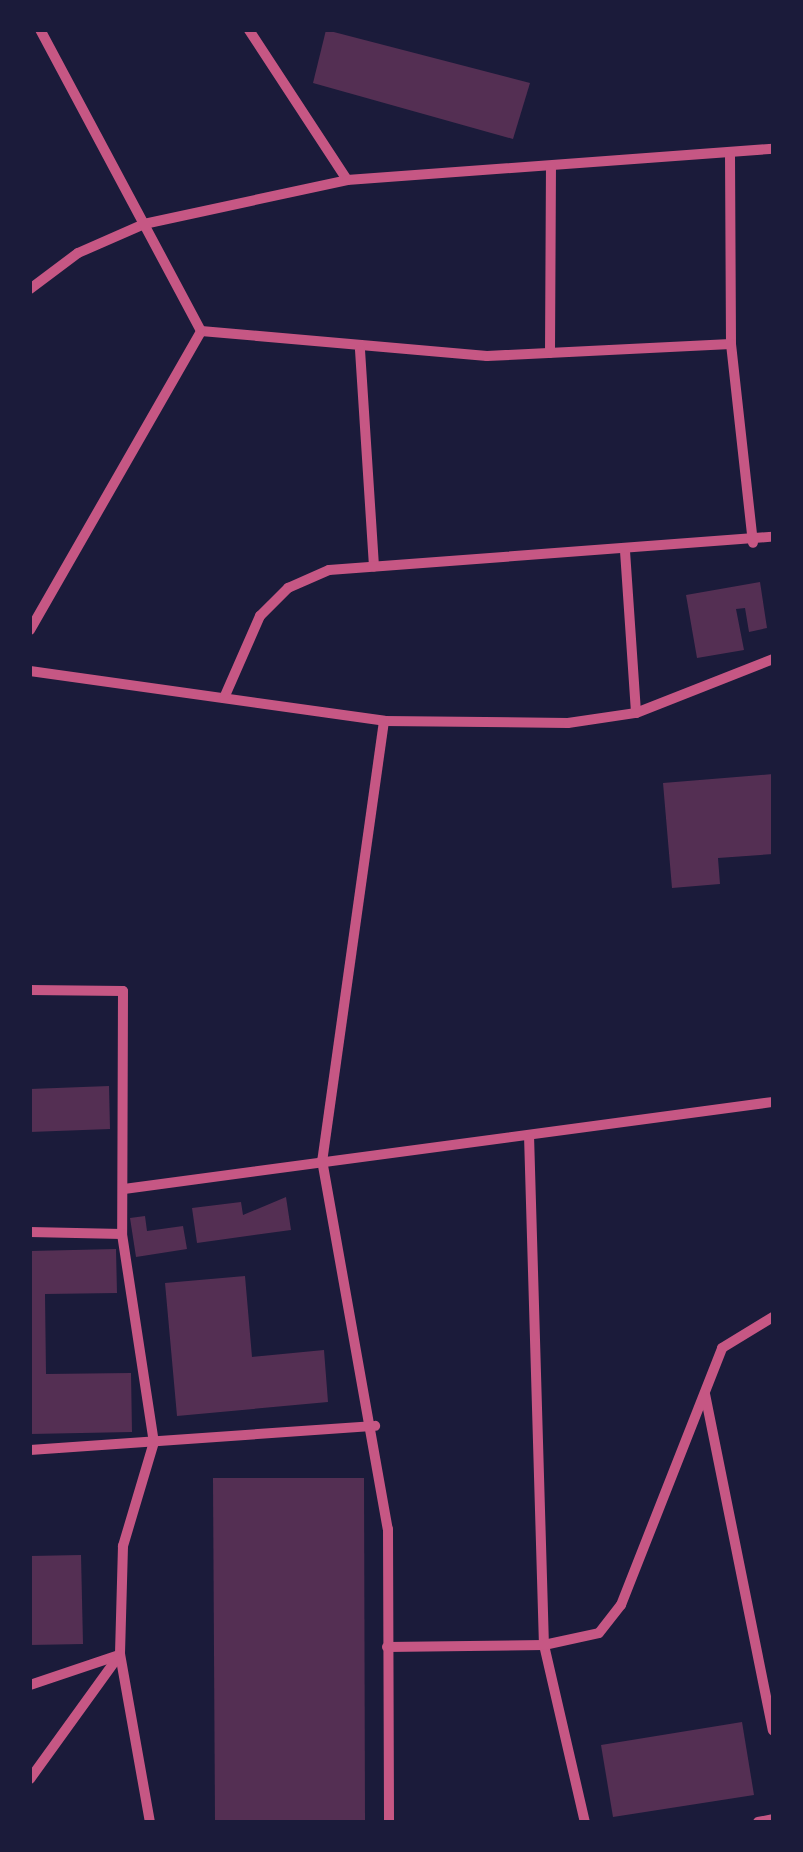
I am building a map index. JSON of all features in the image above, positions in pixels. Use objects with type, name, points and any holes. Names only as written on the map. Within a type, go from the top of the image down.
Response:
[{"type":"street","points":[[40,30],[200,332]]},
{"type":"street","points":[[249,30],[347,180]]},
{"type":"street","points":[[30,289],[78,253],[144,224],[347,180],[773,149]]},
{"type":"street","points":[[730,154],[731,344],[753,542]]},
{"type":"street","points":[[550,353],[551,166]]},
{"type":"street","points":[[200,332],[360,350],[550,353],[731,344]]},
{"type":"street","points":[[30,630],[200,332]]},
{"type":"street","points":[[360,350],[374,567]]},
{"type":"street","points":[[224,698],[260,616],[288,588],[329,570],[753,542],[773,537]]},
{"type":"street","points":[[626,550],[636,714]]},
{"type":"street","points":[[30,671],[384,721],[568,723],[636,714],[773,659]]},
{"type":"street","points":[[384,721],[322,1160],[341,1299],[375,1426],[388,1529],[389,1822]]},
{"type":"street","points":[[30,990],[123,992],[122,1234],[154,1442],[122,1546],[120,1654],[150,1822]]},
{"type":"street","points":[[124,1190],[322,1160],[773,1102]]},
{"type":"street","points":[[529,1135],[544,1644],[586,1822]]},
{"type":"street","points":[[30,1232],[122,1234]]},
{"type":"street","points":[[386,1647],[544,1644],[598,1633],[621,1605],[722,1348],[773,1317]]},
{"type":"street","points":[[704,1392],[773,1730]]},
{"type":"street","points":[[30,1450],[375,1426]]},
{"type":"street","points":[[30,1684],[120,1654]]},
{"type":"street","points":[[30,1779],[120,1654]]},
{"type":"street","points":[[758,1822],[773,1819]]},
{"type":"building","points":[[326,30],[530,83],[513,139],[313,83]]},
{"type":"building","points":[[760,582],[767,628],[749,632],[745,608],[736,609],[744,650],[697,658],[686,595]]},
{"type":"building","points":[[773,774],[773,854],[718,858],[720,884],[672,888],[663,783]]},
{"type":"building","points":[[109,1086],[110,1129],[30,1132],[30,1089]]},
{"type":"building","points":[[286,1197],[291,1230],[197,1243],[192,1208],[241,1202],[243,1215]]},
{"type":"building","points":[[145,1216],[147,1231],[183,1226],[187,1249],[136,1257],[130,1218]]},
{"type":"building","points":[[116,1249],[117,1293],[45,1294],[46,1374],[131,1373],[132,1432],[30,1434],[30,1251]]},
{"type":"building","points":[[245,1276],[252,1357],[324,1350],[328,1402],[177,1416],[165,1283]]},
{"type":"building","points":[[213,1478],[364,1478],[365,1822],[215,1822]]},
{"type":"building","points":[[81,1555],[83,1644],[30,1645],[30,1556]]},
{"type":"building","points":[[742,1722],[754,1795],[613,1817],[601,1745]]}]
